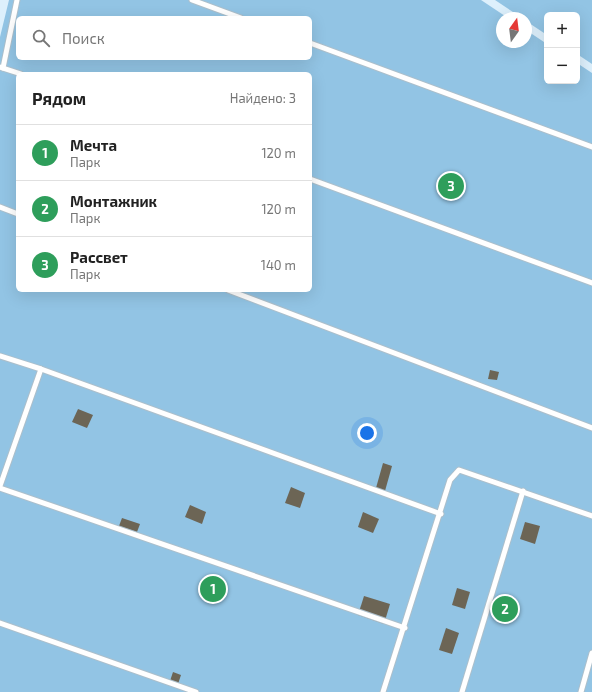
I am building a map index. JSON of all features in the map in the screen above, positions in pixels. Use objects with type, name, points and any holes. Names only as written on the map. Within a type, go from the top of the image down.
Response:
[{"type":"lane","points":[[16,72],[2,67],[17,0]]},
{"type":"lane","points":[[192,0],[236,16]]},
{"type":"lane","points":[[312,45],[592,148]]},
{"type":"lane","points":[[312,180],[592,283]]},
{"type":"lane","points":[[0,207],[16,213]]},
{"type":"lane","points":[[233,292],[592,428]]},
{"type":"lane","points":[[0,356],[41,369],[441,514]]},
{"type":"lane","points":[[41,369],[0,487],[405,628]]},
{"type":"lane","points":[[383,692],[405,628],[441,514],[450,480],[459,470],[592,516]]},
{"type":"lane","points":[[462,692],[523,491]]},
{"type":"lane","points":[[0,623],[196,692]]},
{"type":"lane","points":[[581,692],[592,653]]},
{"type":"shaded area","points":[[9,0],[481,0],[499,12],[496,12],[496,48],[532,48],[532,34],[544,42],[544,84],[580,84],[580,65],[592,73],[592,692],[0,692],[0,37]]},
{"type":"shaded area","points":[[495,0],[592,0],[592,64],[580,56],[580,12],[544,12],[544,33],[532,25],[532,12],[513,12]]},
{"type":"building","points":[[490,370],[499,372],[497,380],[488,379]]},
{"type":"building","points":[[78,409],[93,415],[87,428],[72,422]]},
{"type":"building","points":[[383,463],[392,466],[385,491],[376,488]]},
{"type":"building","points":[[291,487],[305,493],[300,508],[285,503]]},
{"type":"building","points":[[190,505],[206,512],[202,524],[185,517]]},
{"type":"building","points":[[363,512],[379,519],[373,533],[358,527]]},
{"type":"building","points":[[122,518],[140,524],[137,532],[119,526]]},
{"type":"building","points":[[525,522],[540,526],[535,544],[520,539]]},
{"type":"building","points":[[457,588],[470,592],[465,609],[452,605]]},
{"type":"building","points":[[364,596],[390,604],[384,624],[358,615]]},
{"type":"building","points":[[446,628],[459,633],[452,654],[439,650]]},
{"type":"building","points":[[173,672],[181,675],[178,684],[170,681]]},
{"type":"place","name":"Рассвет","points":[[451,186]]},
{"type":"place","name":"Мечта","points":[[213,589]]},
{"type":"place","name":"Монтажник","points":[[505,609]]}]
